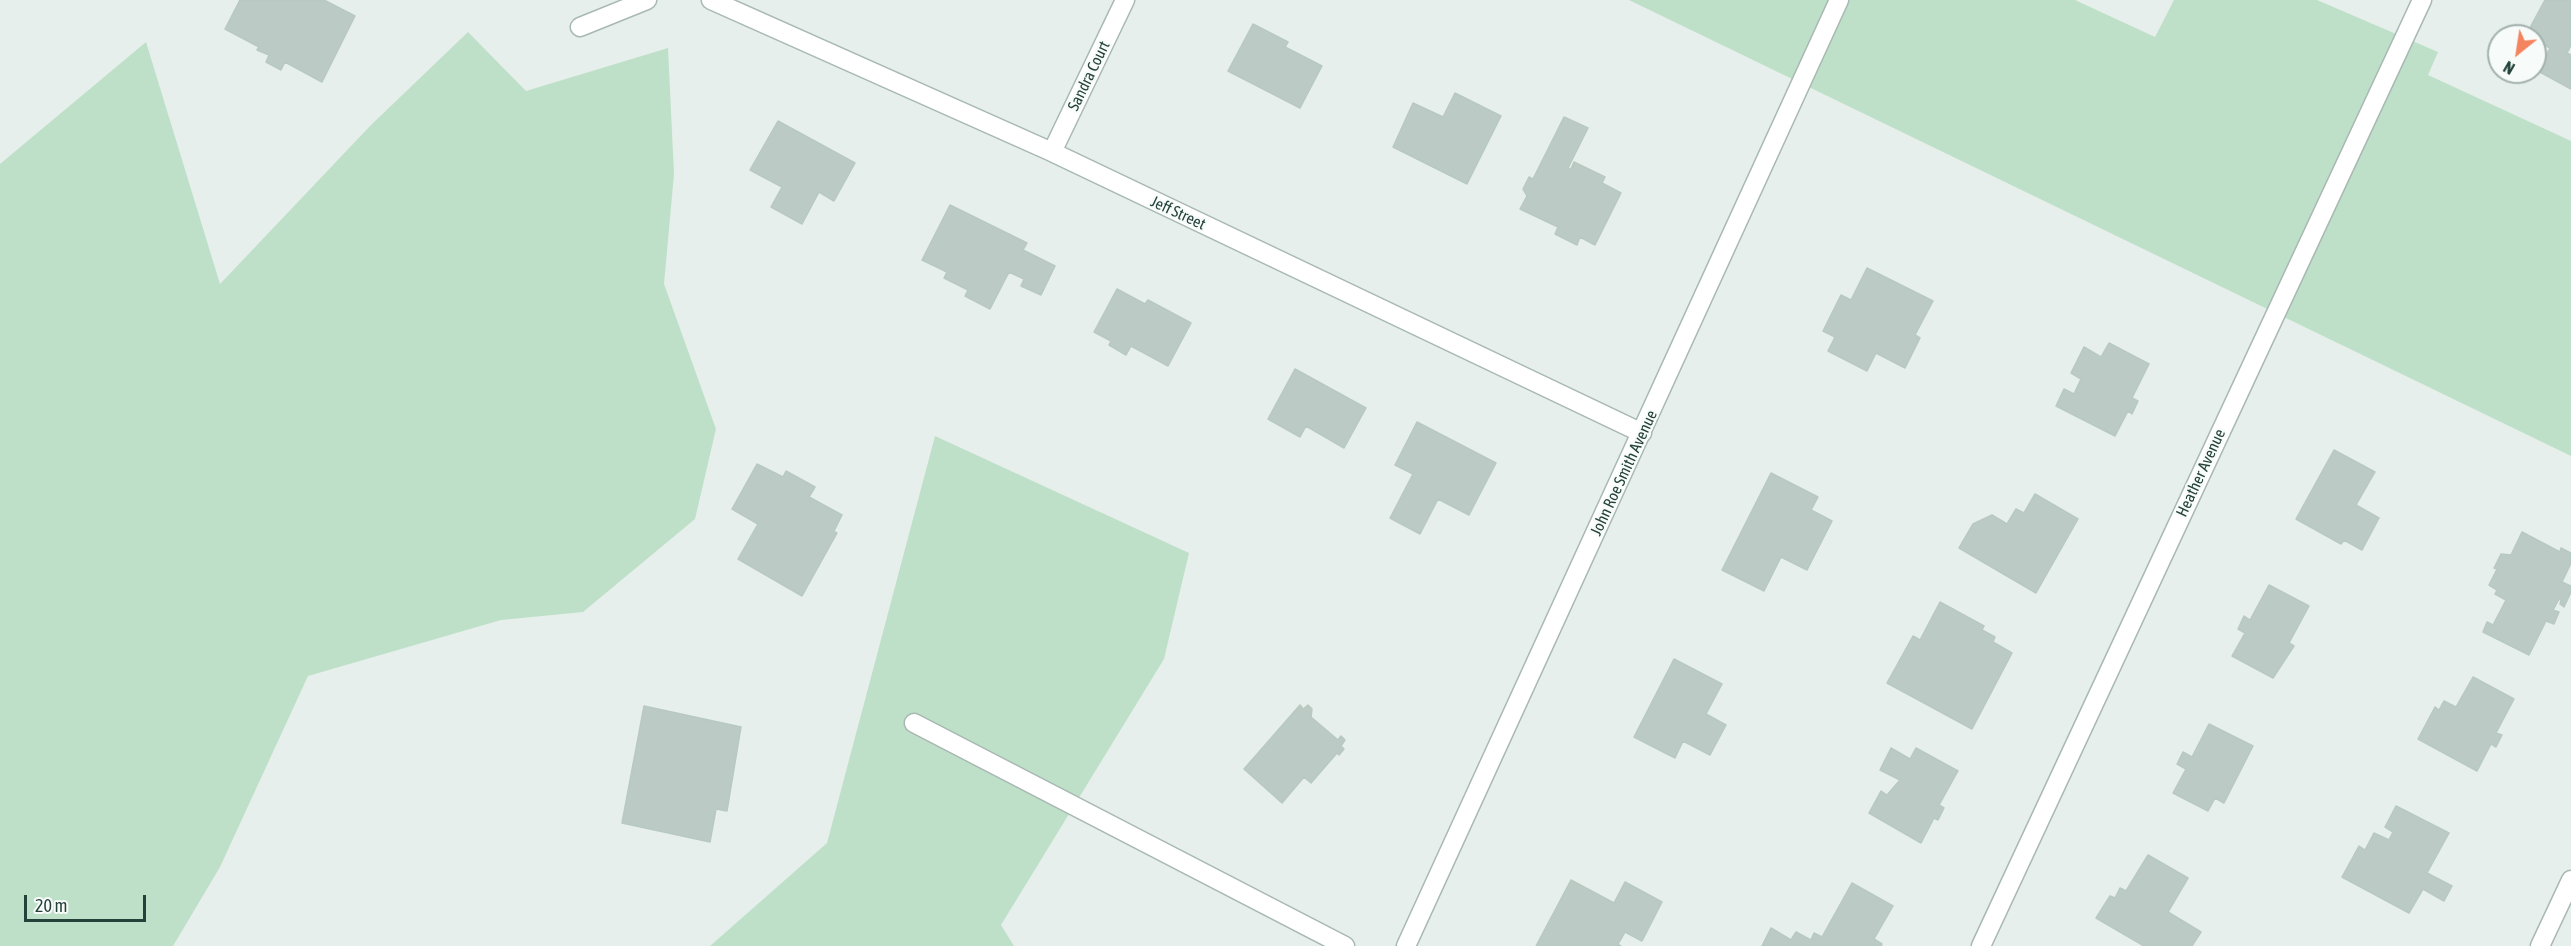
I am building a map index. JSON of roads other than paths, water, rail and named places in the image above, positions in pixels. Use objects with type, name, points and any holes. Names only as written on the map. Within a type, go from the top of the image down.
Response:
[{"type":"street","points":[[580,27],[647,0]]},
{"type":"street","name":"Jeff Street","points":[[711,0],[1052,152],[1642,434]]},
{"type":"street","name":"Sandra Court","points":[[1052,152],[1125,0]]},
{"type":"street","name":"John Roe Smith Avenue","points":[[1406,946],[1839,0]]},
{"type":"street","name":"Heather Avenue","points":[[1981,946],[2422,0]]},
{"type":"street","points":[[914,723],[1345,946]]},
{"type":"street","points":[[2540,946],[2571,880]]}]
